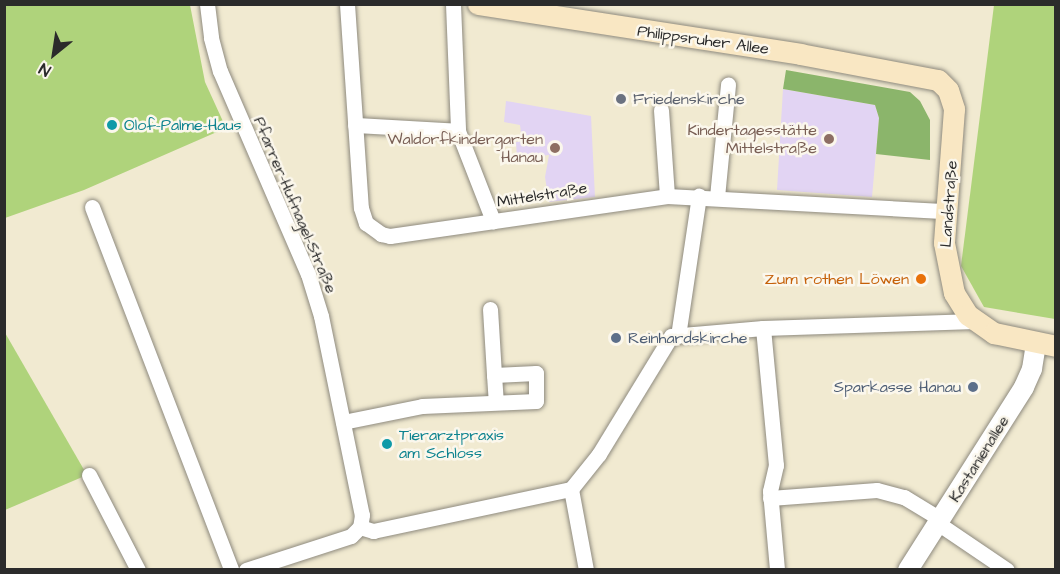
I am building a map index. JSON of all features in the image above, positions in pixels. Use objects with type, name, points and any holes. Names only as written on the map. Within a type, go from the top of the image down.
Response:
[{"type":"main road","name":"Philippsruher Allee","points":[[478,4],[929,75]]},
{"type":"main road","name":"Landstraße","points":[[929,75],[945,85],[954,109],[944,243],[949,281],[957,301],[975,321],[1006,338],[1046,345]]},
{"type":"street","name":"Pfarrer-Hufnagel-Straße","points":[[207,4],[214,56],[308,274],[329,347],[362,515],[360,527]]},
{"type":"street","name":"Mittelstraße","points":[[346,4],[362,216],[372,229],[390,236],[667,196],[947,211]]},
{"type":"street","points":[[453,4],[458,131],[493,221]]},
{"type":"street","points":[[717,197],[728,85]]},
{"type":"street","points":[[661,110],[667,196]]},
{"type":"street","points":[[355,125],[458,131]]},
{"type":"street","points":[[246,570],[351,536],[360,527],[373,531],[571,489],[599,454],[675,336],[699,196]]},
{"type":"street","points":[[92,207],[231,570]]},
{"type":"street","points":[[490,309],[496,401]]},
{"type":"street","points":[[675,336],[763,328],[975,321]]},
{"type":"street","points":[[763,328],[776,465],[770,498],[777,570]]},
{"type":"street","name":"Kastanienallee","points":[[908,570],[941,522],[1024,387],[1046,345]]},
{"type":"street","points":[[343,422],[422,406],[536,401],[536,373],[494,375]]},
{"type":"street","points":[[89,475],[138,570]]},
{"type":"street","points":[[571,489],[586,570]]},
{"type":"street","points":[[770,498],[877,490],[904,497],[1007,570]]},
{"type":"shaded area","name":"Kindertagesstätte Mittelstraße","points":[[783,89],[875,105],[879,118],[872,197],[777,190]]},
{"type":"shaded area","name":"Waldorfkindergarten Hanau","points":[[506,101],[591,116],[595,197],[549,202],[545,177],[549,155],[517,159],[516,142],[522,141],[520,125],[504,122]]},
{"type":"green space","points":[[4,5],[190,5],[205,82],[226,128],[84,190],[5,218]]},
{"type":"green space","points":[[994,5],[1055,5],[1055,319],[984,307],[961,266]]},
{"type":"green space","points":[[786,70],[910,92],[920,101],[930,120],[930,160],[876,154],[879,118],[875,105],[783,89]]},
{"type":"green space","points":[[4,331],[87,475],[5,510],[4,510]]},
{"type":"place","name":"Friedenskirche","points":[[621,99]]},
{"type":"place","name":"Olof-Palme-Haus","points":[[112,125]]},
{"type":"place","name":"Kindertagesstätte Mittelstraße","points":[[829,139]]},
{"type":"place","name":"Waldorfkindergarten Hanau","points":[[555,148]]},
{"type":"place","name":"Zum rothen Löwen","points":[[921,279]]},
{"type":"place","name":"Reinhardskirche","points":[[616,338]]},
{"type":"place","name":"Sparkasse Hanau","points":[[973,387]]},
{"type":"place","name":"Tierarztpraxis am Schloss","points":[[387,444]]}]
